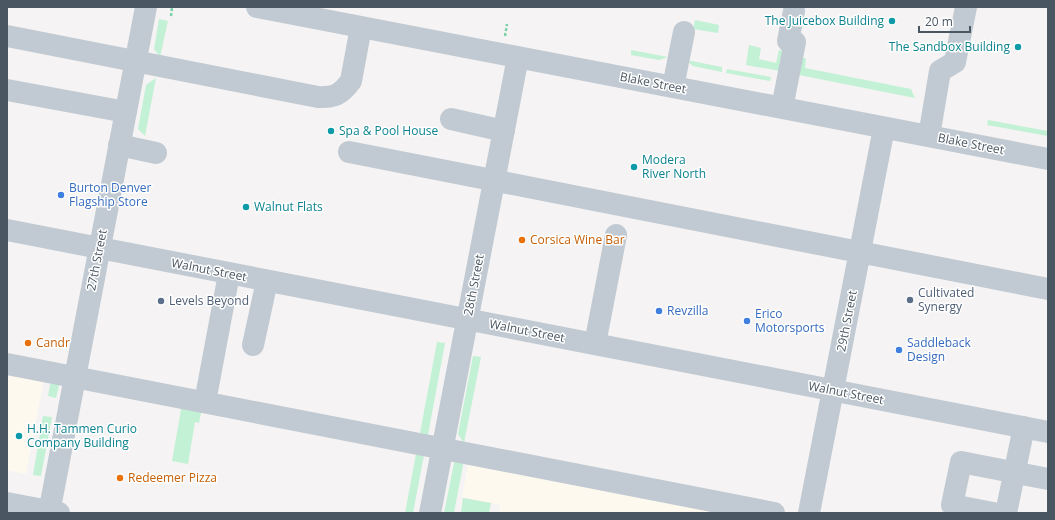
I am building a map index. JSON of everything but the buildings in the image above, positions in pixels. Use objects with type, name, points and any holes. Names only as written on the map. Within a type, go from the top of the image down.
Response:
[{"type":"street","name":"27th Street","points":[[52,512],[75,377],[146,7]]},
{"type":"street","name":"Blake Street","points":[[257,7],[350,19],[518,57],[1048,159]]},
{"type":"street","points":[[928,136],[940,71],[955,62],[966,7]]},
{"type":"street","points":[[782,108],[795,42],[788,41],[794,11]]},
{"type":"street","points":[[7,36],[329,98],[338,94],[351,81],[350,19]]},
{"type":"street","points":[[673,87],[684,32]]},
{"type":"street","name":"28th Street","points":[[430,513],[518,57]]},
{"type":"street","points":[[7,90],[126,112]]},
{"type":"street","points":[[451,120],[504,131]]},
{"type":"street","name":"29th Street","points":[[809,513],[884,128]]},
{"type":"street","points":[[119,145],[156,153]]},
{"type":"street","points":[[348,152],[1048,289]]},
{"type":"street","name":"Walnut Street","points":[[7,230],[1048,432]]},
{"type":"street","points":[[595,344],[616,234]]},
{"type":"street","points":[[205,402],[229,274]]},
{"type":"street","points":[[253,345],[267,281]]},
{"type":"street","points":[[7,364],[774,513]]},
{"type":"street","points":[[1006,513],[1024,427]]},
{"type":"street","points":[[993,513],[952,505],[961,462],[1048,480]]},
{"type":"street","points":[[7,503],[52,512]]},
{"type":"path","points":[[171,16],[172,7]]},
{"type":"shaded area","name":"H.H. Tammen Curio Company Building","points":[[7,368],[45,375],[26,474],[7,470]]},
{"type":"shaded area","points":[[469,457],[765,513],[499,513],[500,505],[462,497]]},
{"type":"green space","points":[[159,19],[168,21],[160,57],[154,49]]},
{"type":"green space","points":[[695,20],[719,25],[718,33],[693,29]]},
{"type":"green space","points":[[749,45],[761,48],[759,59],[776,63],[779,50],[784,51],[780,71],[746,65]]},
{"type":"green space","points":[[631,50],[668,57],[659,60],[631,55]]},
{"type":"green space","points":[[802,58],[806,58],[805,68],[911,89],[915,98],[799,75]]},
{"type":"green space","points":[[686,60],[722,67],[722,72],[693,66]]},
{"type":"green space","points":[[727,69],[771,77],[770,81],[726,73]]},
{"type":"green space","points":[[156,78],[145,136],[138,129],[146,85]]},
{"type":"green space","points":[[988,120],[1048,131],[1048,136],[987,125]]},
{"type":"green space","points":[[437,342],[445,343],[428,435],[420,433]]},
{"type":"green space","points":[[473,356],[481,357],[464,443],[458,434]]},
{"type":"green space","points":[[51,379],[60,381],[56,398],[48,396]]},
{"type":"green space","points":[[182,404],[202,408],[199,423],[195,422],[188,464],[172,461]]},
{"type":"green space","points":[[43,416],[52,417],[41,476],[33,475]]},
{"type":"green space","points":[[416,454],[424,455],[413,513],[405,513]]},
{"type":"green space","points":[[455,458],[464,460],[454,513],[444,513]]},
{"type":"green space","points":[[463,498],[491,503],[489,513],[461,513]]},
{"type":"place","name":"The Juicebox Building","points":[[892,21]]},
{"type":"place","name":"The Sandbox Building","points":[[1018,47]]},
{"type":"place","name":"Spa & Pool House","points":[[331,131]]},
{"type":"place","name":"Modera River North","points":[[634,167]]},
{"type":"place","name":"Burton Denver Flagship Store","points":[[61,195]]},
{"type":"place","name":"Walnut Flats","points":[[246,207]]},
{"type":"place","name":"Corsica Wine Bar","points":[[522,240]]},
{"type":"place","name":"Cultivated Synergy","points":[[910,300]]},
{"type":"place","name":"Levels Beyond","points":[[161,301]]},
{"type":"place","name":"Revzilla","points":[[659,311]]},
{"type":"place","name":"Erico Motorsports","points":[[747,321]]},
{"type":"place","name":"Candr","points":[[28,343]]},
{"type":"place","name":"Saddleback Design","points":[[899,350]]},
{"type":"place","name":"H.H. Tammen Curio Company Building","points":[[19,436]]},
{"type":"place","name":"Redeemer Pizza","points":[[120,478]]}]
